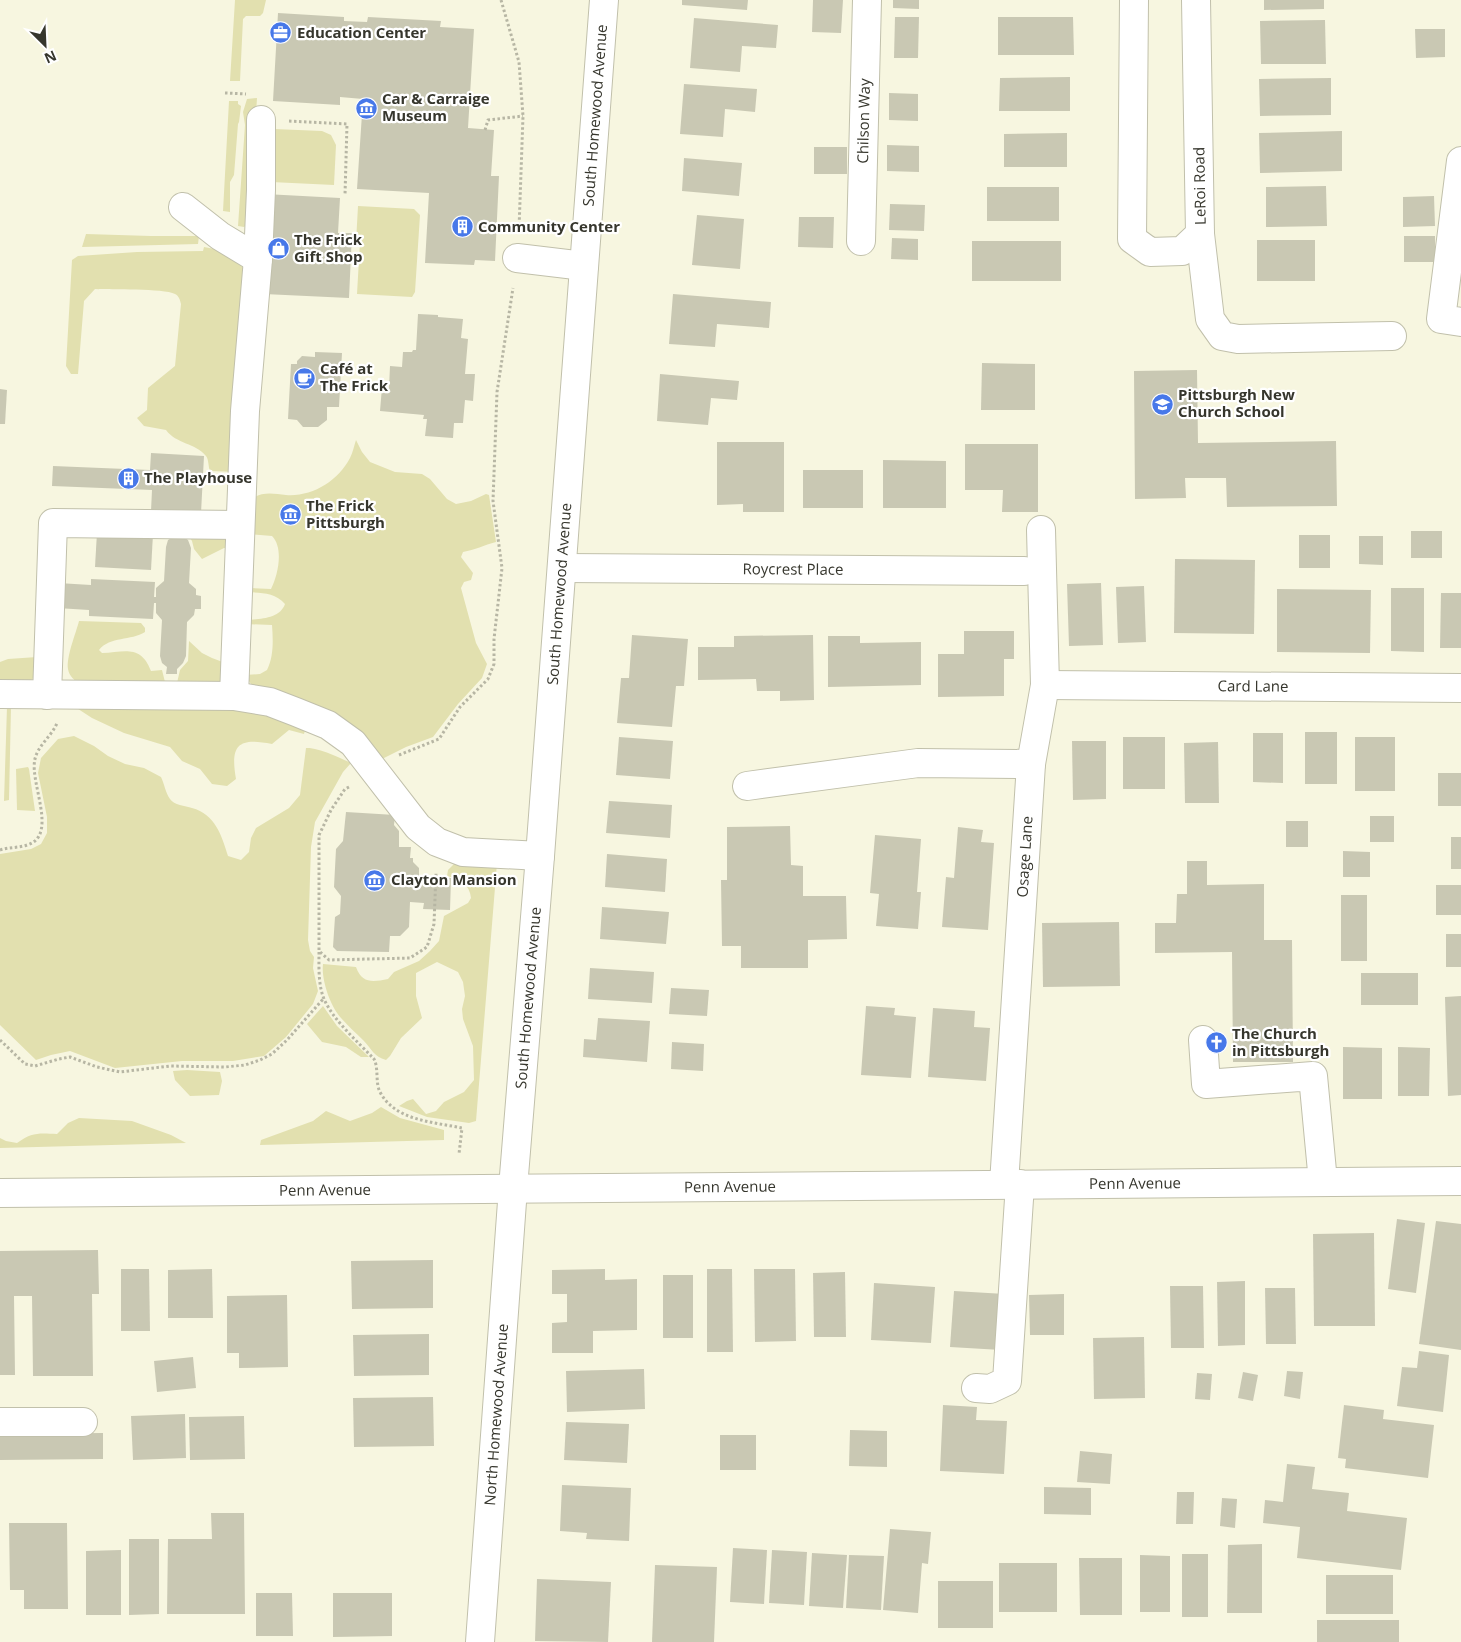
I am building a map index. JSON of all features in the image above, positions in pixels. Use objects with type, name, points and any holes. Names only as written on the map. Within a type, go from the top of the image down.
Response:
[{"type":"main road","name":"South Homewood Avenue","points":[[513,1188],[540,856],[604,0]]},
{"type":"main road","name":"Chilson Way","points":[[861,241],[867,0]]},
{"type":"main road","name":"LeRoi Road","points":[[1134,0],[1132,239],[1150,252],[1182,251],[1200,234],[1196,0]]},
{"type":"main road","points":[[234,696],[245,411],[258,259],[261,190],[261,120]]},
{"type":"main road","points":[[1451,320],[1461,161]]},
{"type":"main road","points":[[183,207],[220,236],[258,259]]},
{"type":"main road","points":[[1200,234],[1210,318],[1222,336],[1238,339],[1392,336]]},
{"type":"main road","points":[[517,258],[584,266]]},
{"type":"main road","points":[[54,695],[53,523],[240,525]]},
{"type":"main road","name":"Osage Lane","points":[[976,1388],[990,1389],[1008,1380],[1012,1184],[1031,764],[1045,685],[1041,530]]},
{"type":"main road","name":"Roycrest Place","points":[[562,568],[1024,571]]},
{"type":"main road","name":"Card Lane","points":[[1045,685],[1461,688]]},
{"type":"main road","points":[[0,694],[234,696],[270,702],[328,725],[353,743],[418,827],[437,842],[463,852],[540,856]]},
{"type":"main road","points":[[747,786],[918,763],[1031,764]]},
{"type":"main road","points":[[1203,1040],[1206,1084],[1313,1076],[1323,1182]]},
{"type":"main road","name":"Penn Avenue","points":[[0,1193],[1461,1181]]},
{"type":"main road","name":"North Homewood Avenue","points":[[480,1642],[513,1188]]},
{"type":"main road","points":[[0,1422],[84,1422]]},
{"type":"path","points":[[459,1154],[462,1128],[422,1120],[398,1112],[387,1104],[379,1091],[377,1065],[374,1059],[334,1015],[324,998],[319,975],[319,835],[331,810],[345,789],[396,756],[439,739],[460,707],[488,680],[494,664],[495,630],[502,568],[493,501],[497,392],[517,258],[524,116],[519,62],[501,0]]},
{"type":"path","points":[[486,130],[488,120],[524,116]]},
{"type":"path","points":[[345,195],[347,124]]},
{"type":"path","points":[[0,850],[28,845],[38,839],[41,834],[42,819],[34,761],[38,752],[54,730],[62,712],[54,695]]},
{"type":"path","points":[[319,952],[329,960],[410,958],[427,946],[434,924],[437,842]]},
{"type":"path","points":[[0,1040],[24,1064],[35,1066],[59,1058],[70,1057],[97,1067],[120,1072],[170,1066],[245,1065],[272,1054],[324,998]]},
{"type":"shaded area","points":[[235,0],[266,0],[263,13],[260,16],[246,16],[243,19],[240,81],[230,81]]},
{"type":"shaded area","points":[[257,98],[249,223],[244,227],[238,226],[245,125],[243,112],[247,99]]},
{"type":"shaded area","points":[[229,101],[238,101],[238,104],[241,106],[234,175],[230,182],[230,212],[223,211]]},
{"type":"shaded area","points":[[274,129],[322,131],[331,135],[336,145],[334,185],[271,182]]},
{"type":"shaded area","points":[[358,206],[414,209],[420,215],[415,292],[412,297],[357,294],[360,242],[356,242]]},
{"type":"shaded area","points":[[86,234],[199,236],[198,244],[82,247]]},
{"type":"shaded area","points":[[204,247],[225,251],[240,264],[247,274],[237,472],[210,471],[207,458],[197,448],[175,438],[166,430],[144,426],[137,418],[147,410],[148,388],[175,366],[181,304],[176,295],[160,291],[95,289],[84,301],[78,374],[71,374],[66,366],[72,260],[78,256],[137,252],[203,251]]},
{"type":"shaded area","points":[[356,440],[370,462],[395,472],[422,474],[430,479],[447,499],[456,504],[471,501],[486,494],[489,495],[496,542],[463,552],[461,557],[473,573],[471,580],[464,582],[461,588],[476,643],[487,664],[482,678],[458,704],[433,737],[406,747],[380,760],[262,691],[251,684],[245,675],[260,674],[267,670],[271,659],[273,642],[272,625],[245,624],[246,620],[263,618],[279,613],[285,604],[272,595],[247,592],[250,588],[271,589],[279,562],[278,547],[272,536],[249,534],[252,499],[264,494],[296,495],[323,486],[339,474],[345,466],[351,456]]},
{"type":"shaded area","points":[[228,534],[232,548],[224,548],[202,559],[194,549],[188,535]]},
{"type":"shaded area","points":[[79,621],[141,623],[145,628],[145,632],[109,643],[99,650],[102,653],[125,651],[137,653],[147,662],[151,671],[162,670],[165,682],[78,683],[72,678],[68,664]]},
{"type":"shaded area","points":[[189,641],[202,653],[228,664],[222,680],[213,684],[177,683],[180,670],[188,661]]},
{"type":"shaded area","points":[[37,657],[37,675],[30,681],[0,684],[0,662],[8,659]]},
{"type":"shaded area","points":[[81,701],[267,712],[306,727],[304,734],[289,730],[272,744],[251,742],[239,746],[234,758],[236,779],[227,786],[212,784],[200,769],[182,761],[170,747],[124,733],[92,718],[72,705]]},
{"type":"shaded area","points":[[11,706],[9,800],[4,801],[7,707]]},
{"type":"shaded area","points":[[74,736],[94,746],[108,756],[125,764],[144,768],[161,777],[170,799],[177,804],[200,811],[206,815],[220,834],[228,856],[241,860],[249,852],[251,838],[256,828],[289,808],[300,795],[306,748],[322,751],[351,763],[343,772],[315,822],[311,847],[308,940],[310,951],[314,957],[313,968],[318,991],[313,1004],[286,1037],[264,1056],[233,1061],[182,1061],[115,1068],[70,1051],[36,1060],[0,1025],[0,854],[31,849],[41,844],[47,833],[47,817],[38,773],[41,758],[58,739]]},
{"type":"shaded area","points":[[28,767],[35,811],[17,810],[16,769]]},
{"type":"shaded area","points":[[456,862],[497,863],[476,1121],[469,1123],[427,1117],[399,1106],[413,1099],[426,1114],[436,1111],[444,1102],[464,1092],[474,1080],[473,1046],[463,1019],[462,1009],[465,996],[463,982],[458,972],[437,962],[416,973],[416,996],[422,1018],[401,1038],[386,1060],[376,1054],[337,1013],[327,992],[323,977],[323,964],[356,967],[358,973],[365,979],[378,981],[388,979],[394,972],[419,961],[439,941],[444,916],[468,903],[471,898],[469,890],[464,883],[447,876],[448,870]]},
{"type":"shaded area","points":[[323,1006],[337,1026],[369,1057],[361,1057],[346,1047],[322,1042],[307,1024]]},
{"type":"shaded area","points":[[173,1071],[220,1072],[222,1081],[219,1095],[190,1096],[175,1080]]},
{"type":"shaded area","points":[[381,1107],[400,1118],[444,1130],[444,1140],[260,1145],[261,1140],[313,1121],[326,1111],[350,1121],[372,1113]]},
{"type":"shaded area","points":[[79,1118],[132,1121],[171,1135],[186,1143],[0,1148],[0,1138],[17,1143],[36,1134],[57,1134],[68,1123]]},
{"type":"building","points":[[682,0],[748,0],[747,10],[682,5]]},
{"type":"building","points":[[813,0],[843,0],[841,33],[812,32]]},
{"type":"building","points":[[893,0],[919,0],[919,9],[893,8]]},
{"type":"building","points":[[1264,0],[1324,0],[1324,9],[1264,10]]},
{"type":"building","points":[[278,13],[344,17],[344,21],[367,22],[368,17],[441,21],[440,27],[474,29],[468,128],[494,130],[491,176],[499,176],[495,261],[475,260],[474,265],[425,263],[429,193],[357,189],[363,99],[340,97],[340,105],[273,101]]},
{"type":"building","points":[[895,17],[919,17],[918,58],[894,58]]},
{"type":"building","points":[[998,17],[1073,17],[1074,55],[998,55]]},
{"type":"building","points":[[694,18],[778,25],[776,48],[742,46],[740,72],[690,68]]},
{"type":"building","points":[[1325,20],[1326,64],[1261,64],[1260,21]]},
{"type":"building","points":[[1415,29],[1445,29],[1445,57],[1416,58]]},
{"type":"building","points":[[1070,77],[1070,111],[999,111],[1000,78]]},
{"type":"building","points":[[1331,78],[1331,115],[1260,116],[1259,79]]},
{"type":"building","points":[[684,84],[757,89],[755,112],[725,109],[723,137],[680,134]]},
{"type":"building","points":[[889,93],[918,94],[918,121],[889,120]]},
{"type":"building","points":[[1342,131],[1342,171],[1260,173],[1259,133]]},
{"type":"building","points":[[1067,133],[1067,167],[1004,167],[1004,134]]},
{"type":"building","points":[[887,145],[919,146],[919,172],[887,171]]},
{"type":"building","points":[[814,147],[847,147],[847,174],[814,174]]},
{"type":"building","points":[[684,158],[742,163],[739,196],[682,191]]},
{"type":"building","points":[[1326,186],[1327,226],[1266,227],[1266,187]]},
{"type":"building","points":[[987,187],[1059,187],[1059,221],[987,221]]},
{"type":"building","points":[[265,194],[340,198],[338,233],[352,233],[349,298],[264,294]]},
{"type":"building","points":[[1434,196],[1435,226],[1403,227],[1403,197]]},
{"type":"building","points":[[890,204],[925,205],[924,231],[889,230]]},
{"type":"building","points":[[697,215],[744,219],[740,269],[692,265]]},
{"type":"building","points":[[799,217],[834,217],[833,248],[798,247]]},
{"type":"building","points":[[1404,236],[1435,236],[1435,262],[1404,262]]},
{"type":"building","points":[[892,238],[918,239],[918,260],[891,259]]},
{"type":"building","points":[[1257,240],[1315,240],[1315,281],[1257,281]]},
{"type":"building","points":[[972,241],[1061,241],[1061,281],[972,281]]},
{"type":"building","points":[[673,294],[771,302],[769,328],[717,324],[715,347],[669,344]]},
{"type":"building","points":[[418,314],[463,319],[461,338],[468,339],[465,374],[475,374],[473,401],[465,400],[463,423],[454,423],[453,438],[425,436],[427,419],[423,419],[424,415],[380,411],[382,387],[389,388],[390,366],[402,367],[403,352],[416,350]]},
{"type":"building","points":[[315,352],[342,353],[339,407],[327,407],[327,420],[318,427],[303,427],[297,420],[288,419],[291,364],[297,364],[297,361],[302,356],[315,357]]},
{"type":"building","points":[[982,363],[1035,364],[1035,410],[981,410]]},
{"type":"building","points":[[1197,370],[1198,443],[1336,441],[1337,506],[1227,507],[1226,478],[1185,478],[1186,498],[1135,499],[1134,371]]},
{"type":"building","points":[[660,374],[739,381],[737,400],[711,398],[708,425],[657,421]]},
{"type":"building","points":[[0,389],[7,390],[5,424],[0,424]]},
{"type":"building","points":[[717,442],[784,442],[784,512],[743,512],[743,504],[717,505]]},
{"type":"building","points":[[965,444],[1038,444],[1038,512],[1002,512],[1003,490],[965,490]]},
{"type":"building","name":"The Playhouse","points":[[151,453],[204,456],[201,513],[151,511],[152,490],[52,486],[53,466],[150,470]]},
{"type":"building","points":[[883,460],[946,461],[946,508],[883,508]]},
{"type":"building","points":[[803,470],[863,470],[863,508],[803,508]]},
{"type":"building","points":[[1411,531],[1442,531],[1442,558],[1411,558]]},
{"type":"building","points":[[97,532],[153,534],[151,570],[95,567]]},
{"type":"building","points":[[1299,535],[1330,535],[1330,568],[1299,568]]},
{"type":"building","points":[[175,536],[182,536],[188,540],[191,548],[189,583],[196,589],[196,595],[201,596],[201,609],[195,609],[194,615],[187,622],[186,656],[183,663],[177,669],[177,674],[166,674],[167,667],[162,663],[160,656],[162,620],[156,613],[156,603],[154,603],[153,619],[89,616],[89,610],[57,608],[58,583],[91,585],[91,579],[155,582],[154,597],[156,597],[156,588],[164,581],[168,540]]},
{"type":"building","points":[[1359,536],[1383,536],[1383,565],[1359,564]]},
{"type":"building","points":[[1175,559],[1255,560],[1254,634],[1174,633]]},
{"type":"building","points":[[1101,583],[1103,645],[1069,646],[1067,584]]},
{"type":"building","points":[[1144,586],[1146,642],[1118,643],[1116,587]]},
{"type":"building","points":[[1391,588],[1424,588],[1424,652],[1391,651]]},
{"type":"building","points":[[1277,589],[1371,590],[1370,653],[1277,652]]},
{"type":"building","points":[[1441,593],[1461,593],[1461,648],[1440,648]]},
{"type":"building","points":[[964,631],[1014,631],[1014,659],[1004,659],[1004,696],[938,697],[938,654],[964,654]]},
{"type":"building","points":[[632,635],[688,639],[684,686],[676,686],[672,727],[617,723],[621,678],[629,678]]},
{"type":"building","points":[[813,635],[814,700],[780,701],[780,691],[757,691],[756,679],[698,680],[698,647],[734,647],[734,636]]},
{"type":"building","points":[[828,636],[860,636],[860,643],[921,642],[921,685],[828,687]]},
{"type":"building","points":[[1305,732],[1337,732],[1337,784],[1305,784]]},
{"type":"building","points":[[1253,733],[1283,733],[1283,783],[1253,782]]},
{"type":"building","points":[[619,737],[673,741],[670,779],[616,775]]},
{"type":"building","points":[[1123,737],[1165,737],[1165,789],[1123,789]]},
{"type":"building","points":[[1355,737],[1395,737],[1395,791],[1355,791]]},
{"type":"building","points":[[1072,741],[1106,741],[1106,799],[1073,800]]},
{"type":"building","points":[[1218,742],[1219,803],[1185,803],[1184,743]]},
{"type":"building","points":[[1438,773],[1461,773],[1461,806],[1438,806]]},
{"type":"building","points":[[609,801],[672,805],[670,838],[606,833]]},
{"type":"building","name":"Clayton Mansion","points":[[346,812],[395,815],[394,825],[399,831],[399,847],[411,847],[410,858],[413,858],[413,862],[419,868],[419,877],[413,882],[424,883],[425,877],[451,878],[450,910],[423,909],[424,903],[410,902],[409,927],[400,936],[390,936],[389,952],[337,951],[333,947],[335,917],[340,914],[341,896],[334,887],[336,849],[343,841]]},
{"type":"building","points":[[1370,816],[1394,816],[1394,842],[1370,842]]},
{"type":"building","points":[[1286,821],[1308,821],[1308,847],[1286,847]]},
{"type":"building","points":[[790,826],[791,865],[803,866],[803,896],[846,896],[847,939],[808,940],[808,968],[741,968],[741,946],[722,946],[721,880],[727,880],[727,827]]},
{"type":"building","points":[[958,827],[983,830],[981,842],[994,843],[988,930],[942,927],[946,877],[954,878]]},
{"type":"building","points":[[875,835],[921,839],[917,892],[921,892],[918,929],[876,926],[879,894],[870,893]]},
{"type":"building","points":[[1451,837],[1461,837],[1461,869],[1451,869]]},
{"type":"building","points":[[1343,851],[1370,852],[1370,877],[1343,877]]},
{"type":"building","points":[[607,854],[667,859],[665,892],[605,887]]},
{"type":"building","points":[[1187,861],[1207,861],[1207,885],[1264,884],[1264,940],[1292,940],[1293,1062],[1233,1062],[1232,952],[1155,953],[1155,923],[1176,923],[1177,894],[1187,894]]},
{"type":"building","points":[[1436,885],[1461,885],[1461,915],[1436,915]]},
{"type":"building","points":[[1341,895],[1367,895],[1367,961],[1341,961]]},
{"type":"building","points":[[602,907],[669,912],[666,944],[600,939]]},
{"type":"building","points":[[1119,922],[1120,986],[1043,987],[1042,923]]},
{"type":"building","points":[[1446,934],[1461,934],[1461,967],[1446,967]]},
{"type":"building","points":[[590,968],[654,972],[652,1003],[588,999]]},
{"type":"building","points":[[1361,973],[1418,973],[1418,1005],[1361,1005]]},
{"type":"building","points":[[671,988],[709,990],[707,1016],[669,1014]]},
{"type":"building","points":[[1461,996],[1461,1095],[1448,1096],[1445,997]]},
{"type":"building","points":[[866,1006],[895,1008],[894,1015],[916,1017],[911,1078],[861,1075]]},
{"type":"building","points":[[933,1008],[975,1011],[974,1027],[990,1028],[986,1081],[928,1077]]},
{"type":"building","points":[[598,1018],[650,1021],[647,1062],[583,1057],[584,1039],[596,1040]]},
{"type":"building","points":[[672,1042],[704,1044],[703,1071],[671,1069]]},
{"type":"building","points":[[1343,1047],[1382,1048],[1382,1099],[1343,1099]]},
{"type":"building","points":[[1398,1047],[1430,1048],[1429,1096],[1398,1096]]},
{"type":"building","points":[[1397,1219],[1425,1223],[1416,1293],[1388,1289]]},
{"type":"building","points":[[1436,1221],[1461,1224],[1461,1350],[1419,1344]]},
{"type":"building","points":[[1374,1233],[1375,1326],[1314,1326],[1313,1234]]},
{"type":"building","points":[[98,1250],[99,1294],[92,1294],[93,1376],[33,1376],[32,1296],[14,1296],[15,1375],[0,1375],[0,1251]]},
{"type":"building","points":[[433,1260],[433,1308],[352,1309],[351,1261]]},
{"type":"building","points":[[121,1269],[149,1269],[150,1331],[121,1331]]},
{"type":"building","points":[[212,1269],[213,1318],[168,1318],[168,1270]]},
{"type":"building","points":[[605,1269],[605,1280],[637,1279],[637,1330],[593,1331],[593,1353],[552,1353],[552,1323],[567,1322],[567,1294],[552,1294],[552,1270]]},
{"type":"building","points":[[707,1269],[732,1269],[733,1352],[707,1352]]},
{"type":"building","points":[[754,1269],[795,1269],[796,1341],[755,1342]]},
{"type":"building","points":[[845,1272],[846,1337],[814,1337],[813,1273]]},
{"type":"building","points":[[663,1275],[693,1275],[693,1338],[663,1338]]},
{"type":"building","points":[[1245,1281],[1245,1345],[1218,1346],[1217,1282]]},
{"type":"building","points":[[874,1283],[935,1287],[931,1343],[871,1340]]},
{"type":"building","points":[[1170,1286],[1203,1286],[1204,1348],[1171,1348]]},
{"type":"building","points":[[1265,1288],[1295,1288],[1296,1344],[1266,1344]]},
{"type":"building","points":[[954,1291],[1005,1294],[1001,1350],[950,1347]]},
{"type":"building","points":[[1064,1294],[1064,1335],[1030,1335],[1029,1295]]},
{"type":"building","points":[[287,1295],[288,1367],[239,1368],[239,1353],[227,1353],[227,1296]]},
{"type":"building","points":[[429,1334],[429,1375],[354,1376],[353,1335]]},
{"type":"building","points":[[1144,1337],[1145,1398],[1094,1399],[1093,1338]]},
{"type":"building","points":[[1419,1351],[1449,1355],[1443,1412],[1397,1406],[1402,1367],[1417,1368]]},
{"type":"building","points":[[193,1357],[196,1388],[157,1392],[154,1361]]},
{"type":"building","points":[[644,1369],[645,1409],[567,1412],[566,1371]]},
{"type":"building","points":[[1287,1371],[1303,1372],[1300,1399],[1284,1396]]},
{"type":"building","points":[[1243,1372],[1258,1375],[1253,1401],[1238,1398]]},
{"type":"building","points":[[1197,1373],[1212,1374],[1210,1400],[1195,1399]]},
{"type":"building","points":[[433,1397],[434,1446],[354,1447],[353,1398]]},
{"type":"building","points":[[943,1405],[977,1407],[976,1420],[1007,1421],[1004,1474],[940,1471]]},
{"type":"building","points":[[1344,1405],[1384,1410],[1383,1419],[1434,1425],[1428,1478],[1345,1468],[1346,1459],[1338,1458]]},
{"type":"building","points":[[185,1414],[186,1458],[133,1460],[131,1416]]},
{"type":"building","points":[[244,1416],[245,1459],[190,1460],[189,1417]]},
{"type":"building","points":[[566,1422],[629,1424],[627,1463],[564,1460]]},
{"type":"building","points":[[850,1430],[887,1431],[887,1467],[849,1466]]},
{"type":"building","points":[[103,1433],[103,1459],[0,1460],[0,1434]]},
{"type":"building","points":[[720,1435],[756,1435],[756,1470],[720,1470]]},
{"type":"building","points":[[1080,1451],[1112,1454],[1110,1484],[1077,1482]]},
{"type":"building","points":[[1287,1464],[1315,1467],[1312,1489],[1349,1493],[1347,1511],[1407,1518],[1401,1570],[1297,1558],[1300,1527],[1263,1523],[1265,1500],[1283,1502]]},
{"type":"building","points":[[562,1485],[631,1488],[629,1541],[586,1539],[587,1533],[560,1531]]},
{"type":"building","points":[[1044,1487],[1091,1488],[1091,1515],[1044,1514]]},
{"type":"building","points":[[1177,1492],[1194,1492],[1193,1524],[1176,1524]]},
{"type":"building","points":[[1222,1498],[1237,1499],[1235,1528],[1220,1526]]},
{"type":"building","points":[[211,1513],[244,1513],[245,1614],[167,1614],[168,1539],[212,1539]]},
{"type":"building","points":[[9,1523],[67,1523],[68,1609],[24,1609],[24,1590],[10,1590]]},
{"type":"building","points":[[890,1529],[931,1532],[928,1564],[922,1563],[918,1613],[883,1610]]},
{"type":"building","points":[[129,1539],[159,1539],[159,1614],[129,1615]]},
{"type":"building","points":[[1262,1544],[1262,1613],[1227,1613],[1228,1545]]},
{"type":"building","points":[[733,1548],[767,1550],[764,1604],[730,1602]]},
{"type":"building","points":[[121,1550],[121,1615],[86,1615],[86,1551]]},
{"type":"building","points":[[772,1550],[807,1552],[804,1605],[769,1603]]},
{"type":"building","points":[[812,1553],[847,1555],[843,1608],[809,1606]]},
{"type":"building","points":[[1182,1554],[1208,1554],[1208,1617],[1182,1617]]},
{"type":"building","points":[[849,1555],[884,1556],[881,1610],[846,1608]]},
{"type":"building","points":[[1140,1555],[1170,1556],[1170,1612],[1140,1612]]},
{"type":"building","points":[[1079,1558],[1122,1558],[1122,1615],[1080,1615]]},
{"type":"building","points":[[999,1563],[1057,1563],[1057,1612],[999,1612]]},
{"type":"building","points":[[655,1565],[717,1567],[714,1642],[652,1642]]},
{"type":"building","points":[[1326,1575],[1393,1575],[1393,1614],[1326,1614]]},
{"type":"building","points":[[537,1579],[611,1582],[608,1642],[535,1641]]},
{"type":"building","points":[[938,1581],[993,1581],[993,1628],[938,1628]]},
{"type":"building","points":[[256,1593],[292,1593],[293,1636],[256,1636]]},
{"type":"building","points":[[333,1593],[392,1593],[392,1636],[333,1637]]},
{"type":"building","points":[[1317,1620],[1399,1620],[1399,1642],[1317,1642]]},
{"type":"place","name":"Education Center","points":[[281,33]]},
{"type":"place","name":"Car & Carraige Museum","points":[[366,108]]},
{"type":"place","name":"Community Center","points":[[462,227]]},
{"type":"place","name":"The Frick Gift Shop","points":[[278,249]]},
{"type":"place","name":"Café at The Frick","points":[[304,378]]},
{"type":"place","name":"Pittsburgh New Church School","points":[[1162,404]]},
{"type":"place","name":"The Playhouse","points":[[128,478]]},
{"type":"place","name":"The Frick Pittsburgh","points":[[290,515]]},
{"type":"place","name":"Clayton Mansion","points":[[375,880]]},
{"type":"place","name":"The Church in Pittsburgh","points":[[1216,1043]]}]
